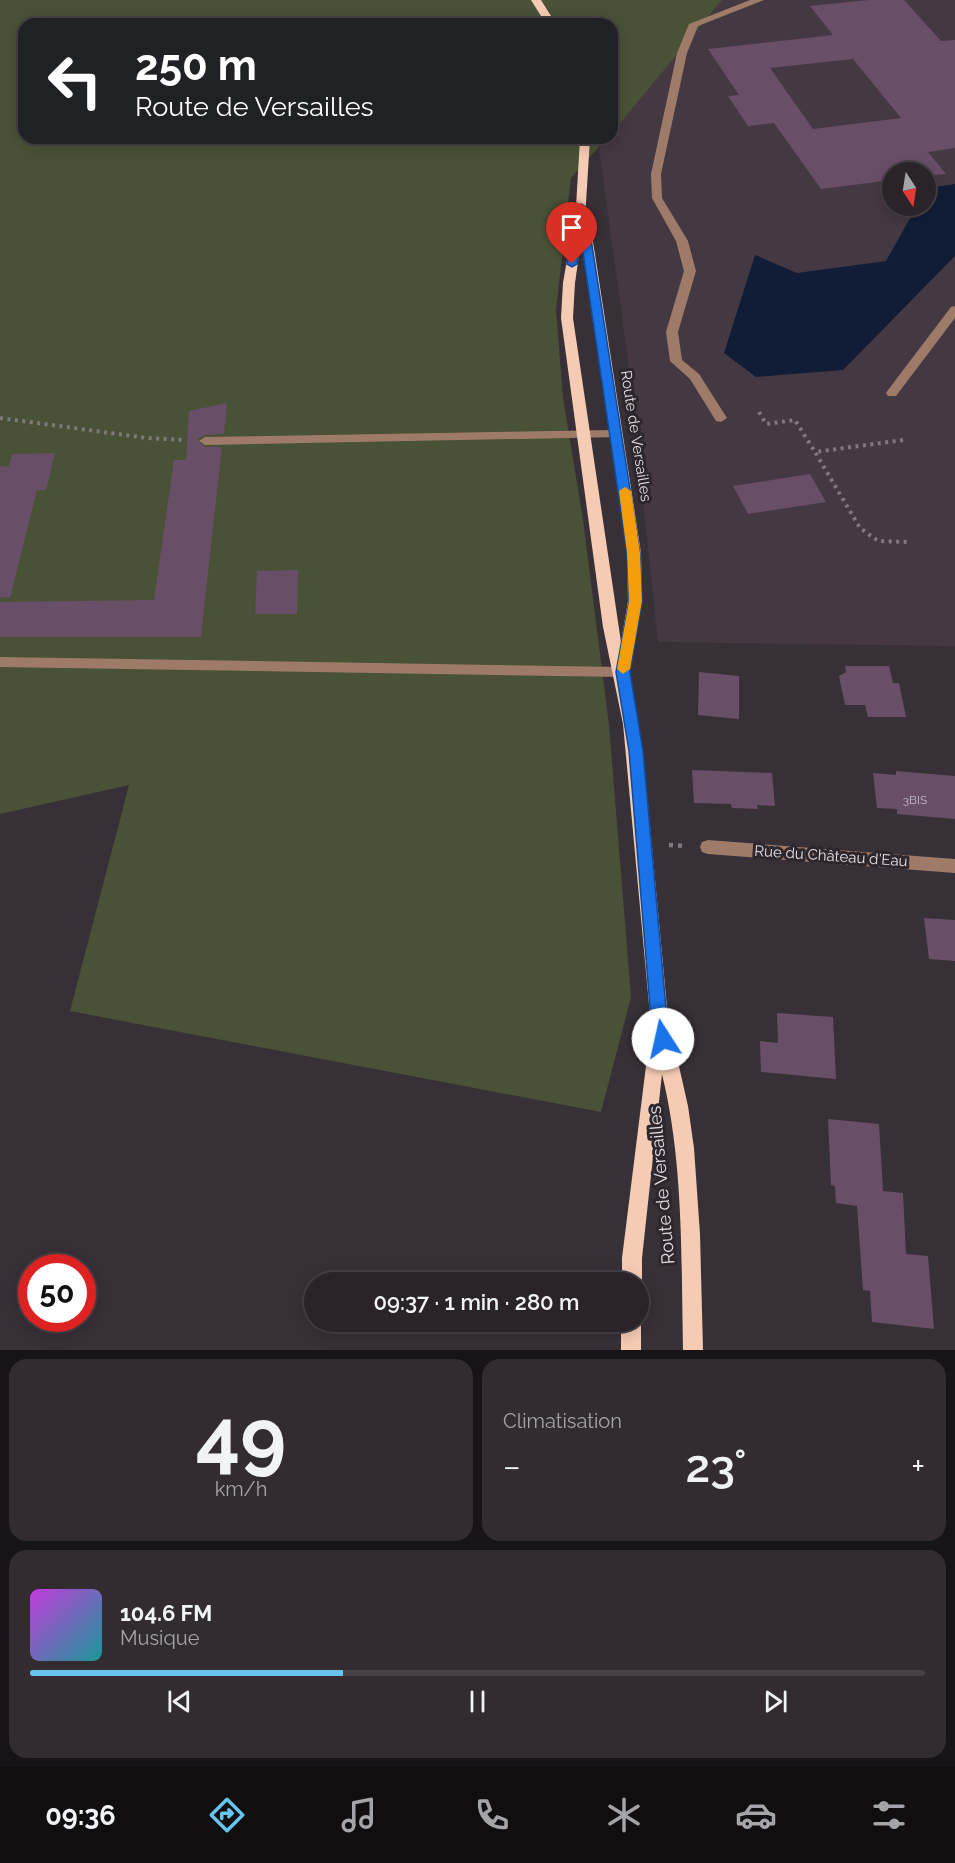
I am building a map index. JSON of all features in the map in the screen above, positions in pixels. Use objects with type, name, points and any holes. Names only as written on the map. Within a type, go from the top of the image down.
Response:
[{"type":"main road","points":[[536,0],[547,18]]},
{"type":"main road","name":"Route de Versailles","points":[[585,144],[581,207],[569,283],[567,318],[610,627],[623,672],[636,751],[659,1019],[681,1118],[691,1266],[693,1350]]},
{"type":"main road","name":"Route de Versailles","points":[[581,207],[630,523],[635,601],[623,672]]},
{"type":"main road","name":"Route de Versailles","points":[[632,1272],[659,1019]]},
{"type":"main road","points":[[631,1332],[631,1350]]},
{"type":"street","points":[[721,418],[695,377],[676,361],[672,333],[690,272],[682,241],[657,198],[656,174],[682,53],[694,24],[759,0]]},
{"type":"street","points":[[892,393],[955,310]]},
{"type":"street","points":[[205,441],[615,434]]},
{"type":"street","points":[[0,662],[623,672]]},
{"type":"street","name":"Rue du Château d'Eau","points":[[708,847],[955,866]]},
{"type":"path","points":[[759,412],[766,424],[795,420],[860,528],[878,541],[908,542]]},
{"type":"path","points":[[0,418],[147,438],[205,441]]},
{"type":"path","points":[[815,452],[903,440]]},
{"type":"path","points":[[644,844],[708,847]]},
{"type":"shaded area","points":[[722,0],[955,0],[955,646],[658,642],[629,368],[599,148],[602,144],[618,144],[618,125]]},
{"type":"green space","points":[[0,0],[722,0],[618,126],[618,18],[18,18],[18,144],[602,144],[571,178],[556,310],[563,398],[583,520],[609,725],[631,997],[601,1112],[70,1011],[129,785],[0,814]]},
{"type":"water","points":[[955,184],[955,256],[843,370],[756,377],[724,353],[755,255],[797,273],[886,261],[911,216],[936,216],[936,187]]},
{"type":"building","points":[[869,0],[904,0],[941,41],[955,40],[955,148],[928,152],[946,174],[936,175],[936,162],[882,162],[882,181],[821,189],[774,123],[748,126],[728,96],[739,95],[708,49],[833,35],[810,6]],"holes":[[[853,59],[901,118],[813,129],[770,68]]]},
{"type":"building","points":[[227,403],[224,434],[205,435],[197,440],[205,447],[222,447],[201,637],[0,637],[0,602],[154,600],[174,460],[186,460],[189,411]]},
{"type":"building","points":[[55,453],[46,490],[37,490],[10,598],[0,597],[0,466],[9,467],[12,454]]},
{"type":"building","points":[[810,474],[826,502],[748,514],[733,486]]},
{"type":"building","points":[[298,570],[297,614],[255,614],[257,571]]},
{"type":"building","points":[[845,666],[889,666],[893,683],[899,683],[906,717],[868,717],[865,705],[845,705],[839,676],[846,672]]},
{"type":"building","points":[[699,672],[739,676],[739,719],[698,715]]},
{"type":"building","points":[[692,770],[772,773],[775,806],[757,805],[758,809],[732,808],[731,804],[694,803]]},
{"type":"building","points":[[896,771],[955,776],[955,819],[897,814],[897,809],[877,808],[873,773],[896,775]]},
{"type":"building","points":[[924,918],[955,920],[955,961],[929,959]]},
{"type":"building","points":[[777,1013],[833,1017],[836,1079],[761,1072],[760,1041],[778,1043]]},
{"type":"building","points":[[828,1119],[879,1124],[883,1191],[903,1193],[906,1254],[928,1256],[934,1329],[872,1322],[870,1291],[863,1290],[857,1206],[836,1203],[835,1186],[831,1185]]},
{"type":"slow traffic","points":[[623,669],[635,601],[634,553],[625,491]]},
{"type":"route","points":[[572,264],[581,207],[634,553],[635,601],[623,672],[636,751],[659,1019],[663,1039]]}]
